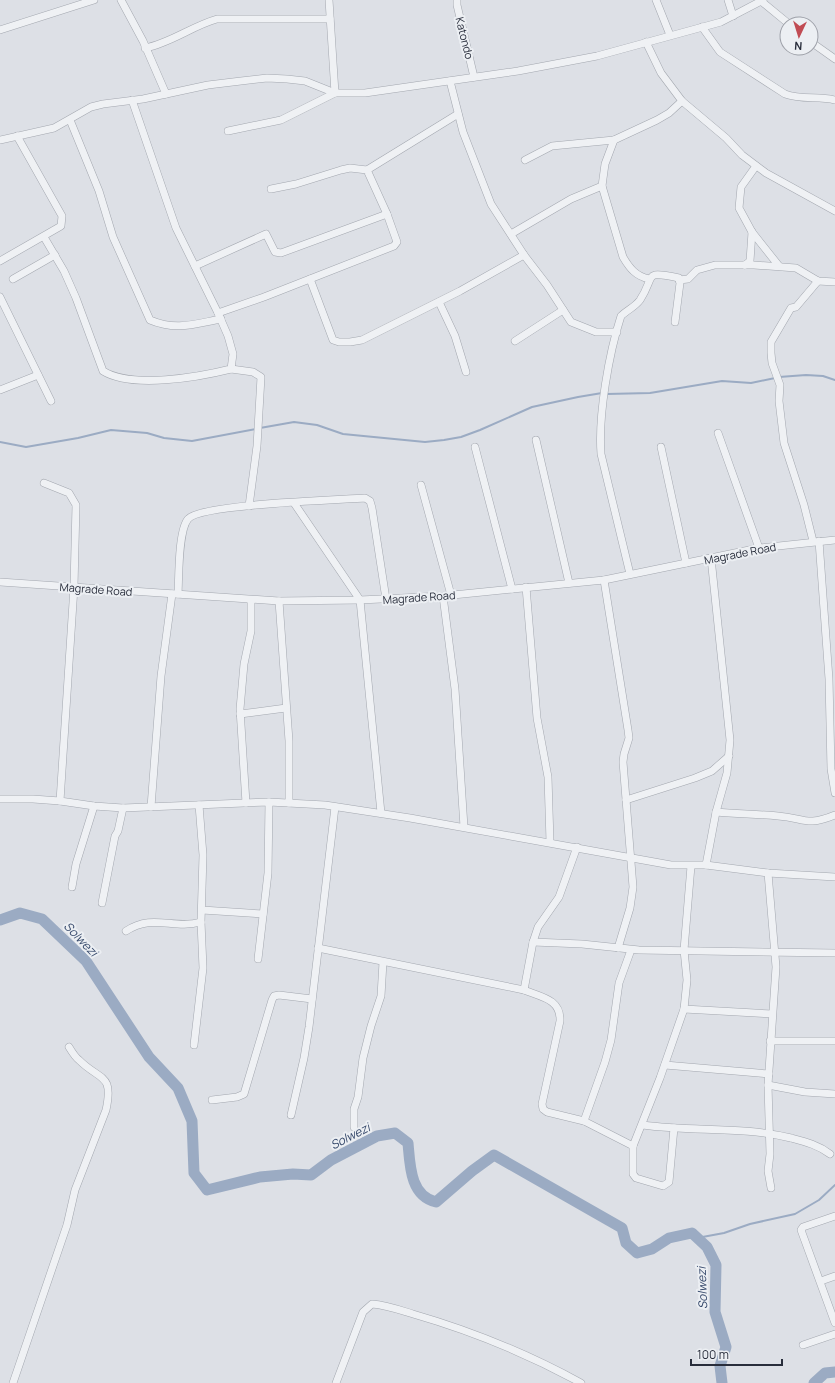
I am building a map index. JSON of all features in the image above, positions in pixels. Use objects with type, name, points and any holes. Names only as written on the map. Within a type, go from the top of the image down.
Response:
[{"type":"street","points":[[0,30],[94,0]]},
{"type":"street","points":[[121,0],[166,94]]},
{"type":"street","points":[[329,0],[335,92]]},
{"type":"street","name":"Katondo","points":[[457,0],[474,77]]},
{"type":"street","points":[[656,0],[670,35]]},
{"type":"street","points":[[728,0],[733,16]]},
{"type":"street","points":[[0,140],[54,128],[91,107],[208,85],[267,78],[305,81],[335,92],[365,93],[450,81],[597,56],[702,27],[733,16],[762,0],[780,16]]},
{"type":"street","points":[[145,48],[166,42],[206,22],[217,19],[330,19]]},
{"type":"street","points":[[702,27],[720,52],[785,94],[794,97],[816,97],[835,100]]},
{"type":"street","points":[[646,42],[661,73],[682,101],[756,166],[835,211]]},
{"type":"street","points":[[819,48],[835,59]]},
{"type":"street","points":[[450,81],[463,132],[491,204],[524,255],[547,285],[571,322],[596,332],[617,332]]},
{"type":"street","points":[[228,131],[281,120],[335,92]]},
{"type":"street","points":[[132,100],[176,228],[220,316],[233,354],[231,369]]},
{"type":"street","points":[[525,160],[552,146],[614,140],[657,120],[669,113],[682,101]]},
{"type":"street","points":[[270,189],[296,184],[350,168],[367,170],[458,114]]},
{"type":"street","points":[[70,120],[99,191],[112,237],[150,320],[162,325],[175,327],[220,316],[394,246],[397,242],[396,237],[367,170]]},
{"type":"street","points":[[0,261],[44,237],[60,226],[62,216],[17,136]]},
{"type":"street","points":[[614,140],[605,164],[602,186],[623,257],[629,268],[636,275],[649,279]]},
{"type":"street","points":[[756,166],[741,187],[739,208],[752,232],[779,266]]},
{"type":"street","points":[[511,234],[571,199],[602,186]]},
{"type":"street","points":[[195,266],[266,234],[275,252],[281,253],[387,214]]},
{"type":"street","points":[[744,265],[750,261],[752,232]]},
{"type":"street","points":[[44,237],[55,255],[76,298],[103,371],[107,374],[134,380],[159,380],[195,377],[231,369],[253,372],[261,377],[257,446],[249,506]]},
{"type":"street","points":[[13,279],[55,255]]},
{"type":"street","points":[[310,279],[329,334],[333,340],[339,342],[362,340],[439,302],[524,255]]},
{"type":"street","points":[[630,574],[601,454],[600,438],[606,382],[621,316],[641,298],[649,279],[654,275],[661,274],[679,278],[679,280],[688,279],[697,270],[715,265],[779,266],[796,268],[818,280],[835,282]]},
{"type":"street","points":[[675,322],[679,280]]},
{"type":"street","points":[[818,280],[796,307],[790,308],[771,342],[770,353],[780,385],[779,401],[784,443],[816,541],[829,679],[831,769],[835,792]]},
{"type":"street","points":[[0,297],[2,305],[51,401]]},
{"type":"street","points":[[439,302],[455,336],[466,372]]},
{"type":"street","points":[[515,341],[562,310]]},
{"type":"street","points":[[0,390],[38,375]]},
{"type":"street","points":[[718,433],[759,548]]},
{"type":"street","points":[[536,440],[569,583]]},
{"type":"street","points":[[661,447],[686,563]]},
{"type":"street","points":[[475,448],[512,589]]},
{"type":"street","points":[[44,483],[69,493],[76,505],[74,587],[60,801]]},
{"type":"street","points":[[421,485],[451,595]]},
{"type":"street","points":[[150,807],[161,676],[175,594],[181,542],[188,518],[196,514],[230,507],[368,499],[372,508],[386,599]]},
{"type":"street","points":[[294,503],[360,600],[381,814]]},
{"type":"street","name":"Magrade Road","points":[[0,582],[279,602],[386,599],[443,596],[604,580],[759,548],[835,540]]},
{"type":"street","points":[[706,865],[716,812],[727,773],[728,756],[728,719],[711,558]]},
{"type":"street","points":[[604,580],[629,738],[623,762],[631,858],[632,897],[618,948]]},
{"type":"street","points":[[526,587],[537,718],[548,778],[550,842]]},
{"type":"street","points":[[443,596],[456,689],[464,827]]},
{"type":"street","points":[[246,803],[240,714],[242,681],[251,631],[251,600]]},
{"type":"street","points":[[279,602],[288,741],[289,803]]},
{"type":"street","points":[[240,714],[286,708]]},
{"type":"street","points":[[626,800],[695,778],[712,770],[728,756]]},
{"type":"street","points":[[0,799],[60,801],[94,806],[123,808],[269,802],[335,807],[464,827],[671,864],[691,866],[706,865],[768,873],[835,877]]},
{"type":"street","points":[[258,958],[268,873],[269,802]]},
{"type":"street","points":[[194,1045],[203,968],[201,922],[202,855],[199,805]]},
{"type":"street","points":[[72,887],[76,864],[94,806]]},
{"type":"street","points":[[291,1115],[304,1058],[331,855],[335,807]]},
{"type":"street","points":[[102,903],[115,836],[118,831],[123,808]]},
{"type":"street","points":[[716,812],[782,816],[807,822],[822,820],[835,815]]},
{"type":"street","points":[[524,990],[533,942],[538,927],[559,897],[577,847]]},
{"type":"street","points":[[674,1128],[669,1182],[663,1186],[636,1178],[634,1174],[633,1146],[643,1124],[665,1065],[684,1009],[687,980],[684,950],[691,866]]},
{"type":"street","points":[[768,873],[776,972],[768,1085],[768,1171],[771,1188]]},
{"type":"street","points":[[202,910],[263,914]]},
{"type":"street","points":[[126,931],[144,922],[164,922],[183,926],[201,922]]},
{"type":"street","points":[[533,942],[582,944],[631,950],[835,953]]},
{"type":"street","points":[[318,948],[524,990],[551,1001],[558,1006],[561,1012],[542,1104],[543,1109],[547,1112],[584,1121],[633,1146]]},
{"type":"street","points":[[584,1121],[605,1062],[611,1040],[619,983],[631,950]]},
{"type":"street","points":[[354,1127],[354,1109],[358,1097],[363,1058],[371,1026],[381,996],[383,962]]},
{"type":"street","points":[[212,1100],[237,1097],[244,1094],[274,996],[279,995],[312,999]]},
{"type":"street","points":[[684,1009],[772,1014]]},
{"type":"street","points":[[770,1041],[835,1041]]},
{"type":"street","points":[[13,1383],[67,1225],[75,1190],[106,1110],[108,1086],[102,1076],[79,1060],[69,1048]]},
{"type":"street","points":[[665,1065],[769,1074]]},
{"type":"street","points":[[768,1085],[805,1092],[835,1094]]},
{"type":"street","points":[[643,1124],[674,1128],[743,1130],[769,1133],[816,1144],[830,1154]]},
{"type":"street","points":[[835,1216],[802,1228],[835,1323]]},
{"type":"street","points":[[821,1281],[835,1276]]},
{"type":"street","points":[[336,1383],[363,1312],[372,1304],[433,1320],[476,1335],[522,1354],[581,1383]]},
{"type":"street","points":[[803,1345],[835,1334]]},
{"type":"waterway","points":[[779,377],[806,375],[823,376],[835,380]]},
{"type":"waterway","points":[[607,394],[650,393],[722,381],[751,383],[775,378]]},
{"type":"waterway","points":[[260,428],[294,422],[317,425],[343,434],[425,442],[461,437],[532,407],[602,393]]},
{"type":"waterway","points":[[0,442],[26,447],[78,438],[111,430],[147,433],[164,438],[192,441],[256,429]]},
{"type":"waterway","name":"Solwezi","points":[[0,920],[20,913],[42,919],[86,961],[149,1057],[178,1088],[192,1121],[194,1173],[207,1190],[260,1177],[293,1174],[311,1175],[331,1160],[377,1136],[395,1133],[408,1143],[411,1170],[416,1186],[427,1199],[436,1202],[472,1171],[494,1155],[622,1228],[626,1243],[637,1253],[652,1249],[669,1238],[692,1233],[707,1247],[716,1265],[715,1312],[726,1347],[720,1366],[722,1383]]},
{"type":"waterway","points":[[697,1238],[724,1233],[750,1224],[795,1214],[819,1200],[835,1185]]},
{"type":"waterway","name":"Solwezi","points":[[814,1383],[825,1373],[835,1372]]}]
